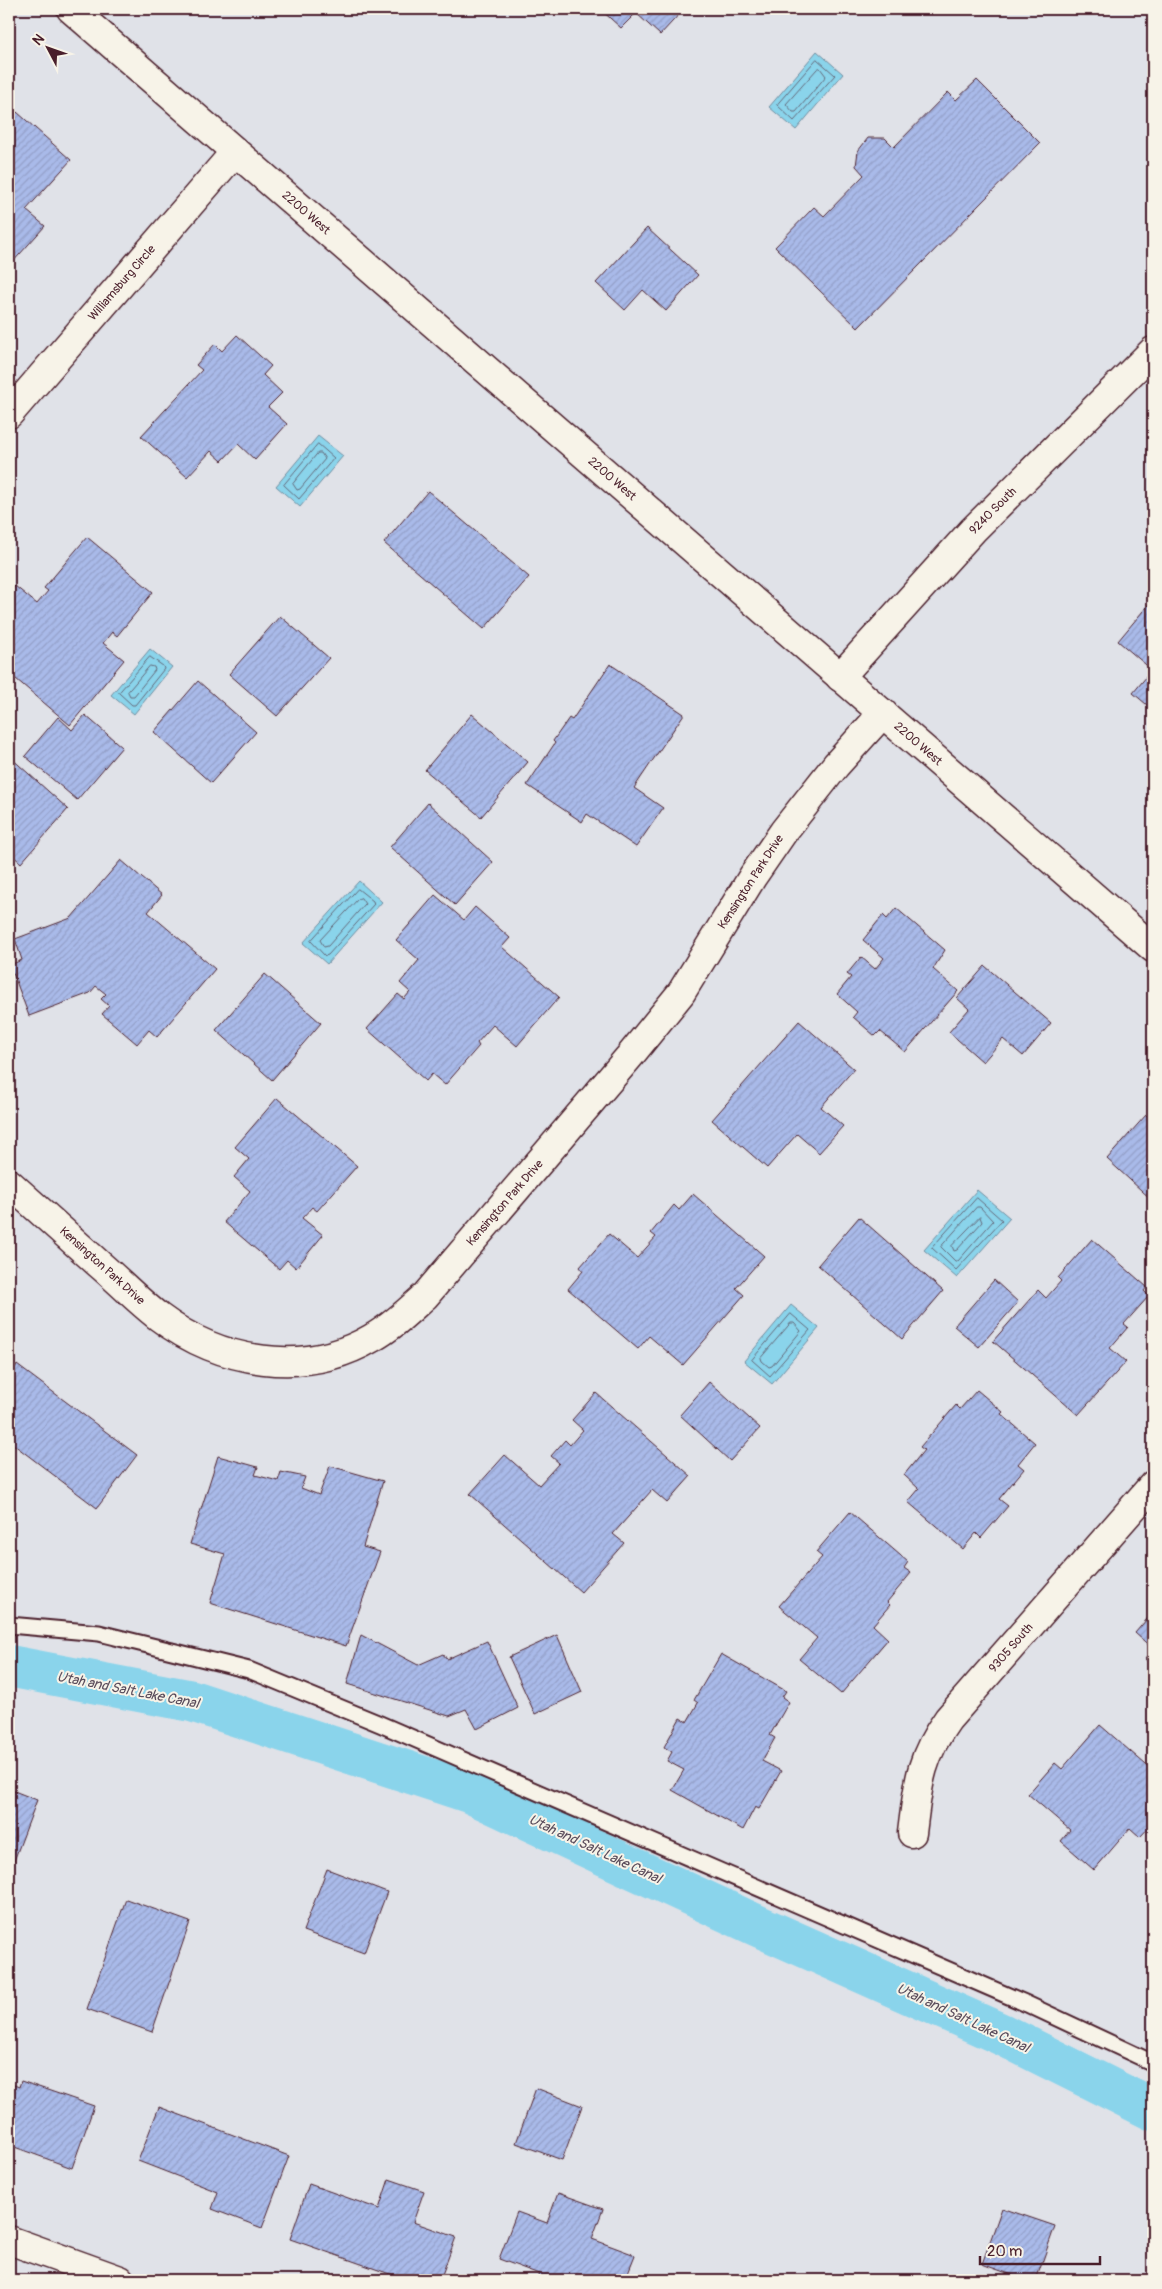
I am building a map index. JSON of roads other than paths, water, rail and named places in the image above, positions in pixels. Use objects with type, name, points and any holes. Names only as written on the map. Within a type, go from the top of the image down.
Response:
[{"type":"street","name":"2200 West","points":[[71,9],[1153,948]]},
{"type":"street","name":"Williamsburg Circle","points":[[9,414],[236,152]]},
{"type":"street","name":"9240 South","points":[[840,677],[973,530],[1153,351]]},
{"type":"street","name":"Kensington Park Drive","points":[[9,1183],[159,1317],[206,1345],[245,1358],[294,1363],[332,1356],[372,1338],[398,1320],[425,1296],[630,1057],[680,993],[753,876],[784,831],[836,765],[882,713]]},
{"type":"street","name":"9305 South","points":[[912,1833],[920,1774],[926,1754],[936,1736],[948,1719],[1153,1485]]},
{"type":"street","points":[[9,2240],[120,2280]]},
{"type":"lane","points":[[9,1625],[99,1633],[249,1670],[380,1724],[1018,2000],[1153,2063]]},
{"type":"water","points":[[817,51],[843,74],[796,130],[769,107]]},
{"type":"water","points":[[318,436],[343,456],[300,507],[276,486]]},
{"type":"water","points":[[150,649],[172,667],[134,714],[111,695]]},
{"type":"water","points":[[359,881],[382,902],[327,964],[303,943]]},
{"type":"water","points":[[977,1190],[1010,1218],[957,1278],[924,1250]]},
{"type":"water","points":[[791,1305],[819,1328],[772,1384],[744,1361]]},
{"type":"waterway","name":"Utah and Salt Lake Canal","points":[[9,1666],[192,1701],[469,1792],[756,1925],[1003,2035],[1153,2110]]}]
